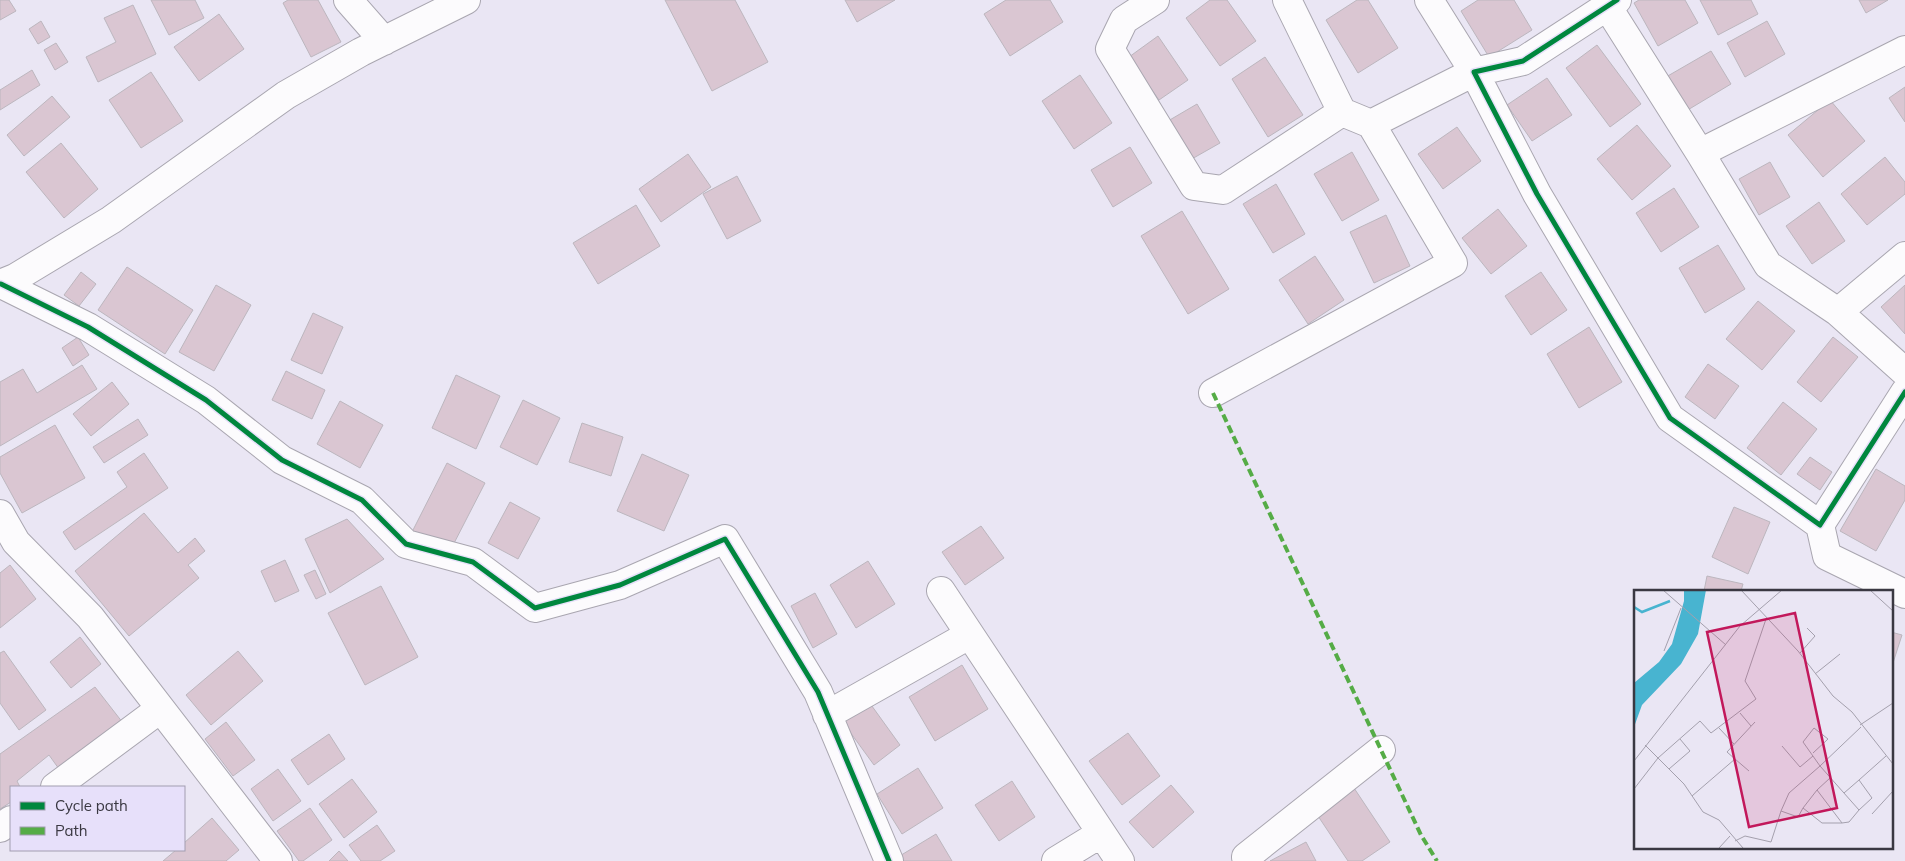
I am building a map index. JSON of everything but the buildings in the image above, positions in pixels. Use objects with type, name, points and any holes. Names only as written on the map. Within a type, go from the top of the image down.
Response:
[{"type":"street","points":[[348,0],[384,41]]},
{"type":"street","points":[[1,284],[15,278],[112,220],[286,95],[384,41],[466,0]]},
{"type":"street","points":[[1156,0],[1124,20],[1110,49],[1194,186],[1223,190],[1342,112]]},
{"type":"street","points":[[1213,393],[1453,263],[1371,124],[1342,112],[1287,0]]},
{"type":"street","points":[[1430,0],[1474,72],[1537,194],[1670,418],[1820,525],[1827,556],[1905,594]]},
{"type":"street","points":[[1371,124],[1474,72],[1523,61],[1612,3],[1768,265],[1838,312],[1905,372]]},
{"type":"street","points":[[1700,153],[1905,50]]},
{"type":"street","points":[[1838,312],[1905,256]]},
{"type":"street","points":[[1,284],[88,326],[206,400],[282,460],[362,500],[406,544],[473,562],[535,608],[620,585],[724,539],[818,692],[889,861]]},
{"type":"street","points":[[1820,525],[1905,392]]},
{"type":"street","points":[[0,514],[16,542],[90,617],[278,861]]},
{"type":"street","points":[[941,591],[1100,834],[1120,861]]},
{"type":"street","points":[[827,715],[969,635]]},
{"type":"street","points":[[56,786],[160,709]]},
{"type":"street","points":[[1245,860],[1381,750]]},
{"type":"street","points":[[1056,861],[1100,834]]},
{"type":"marked path","points":[[1213,393],[1421,835],[1437,861]]},
{"type":"cycle path","points":[[1617,0],[1523,61],[1474,72],[1537,194],[1670,418],[1820,525],[1905,392]]},
{"type":"cycle path","points":[[1,284],[88,327],[206,400],[282,460],[362,500],[406,544],[473,562],[535,608],[620,585],[725,539],[818,692],[889,861]]}]
